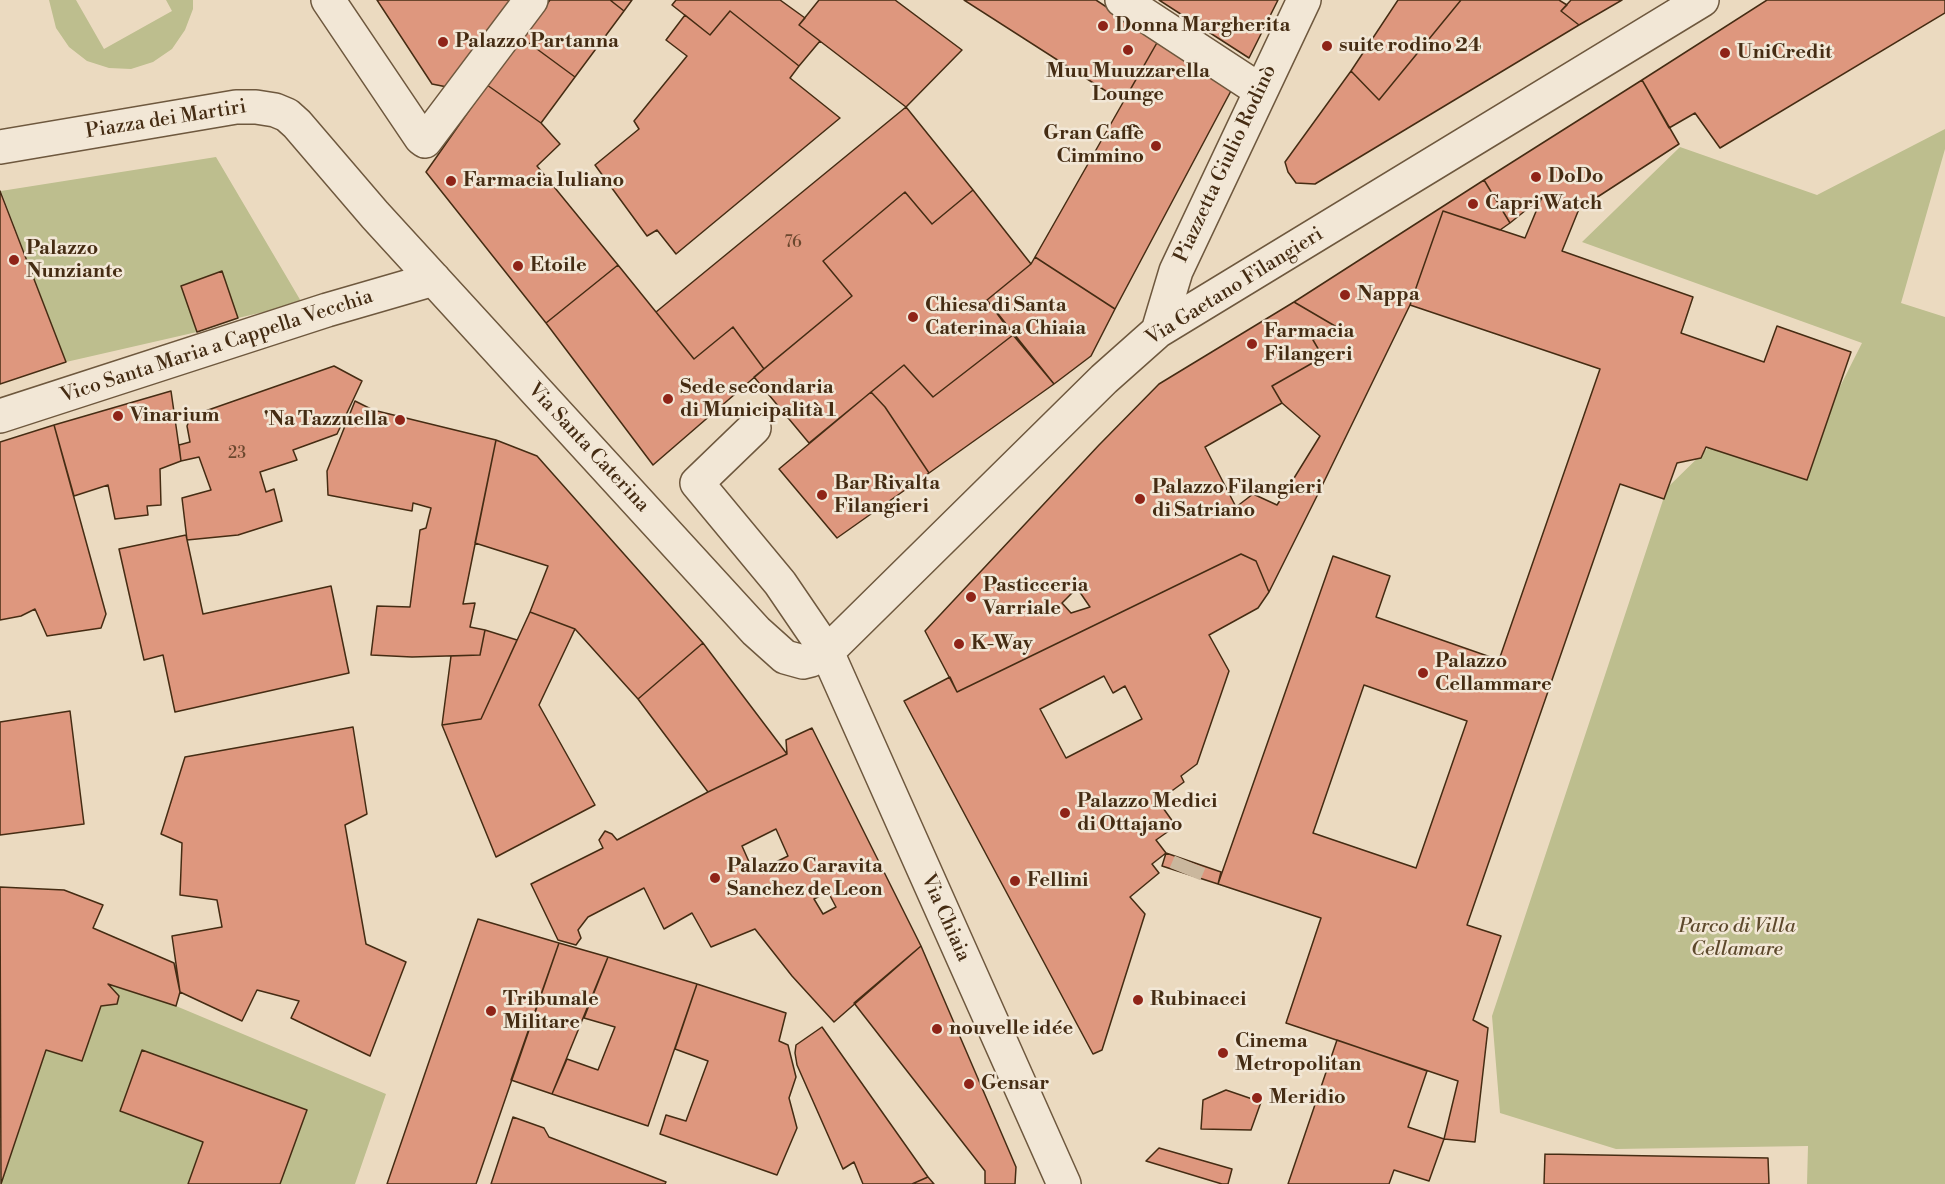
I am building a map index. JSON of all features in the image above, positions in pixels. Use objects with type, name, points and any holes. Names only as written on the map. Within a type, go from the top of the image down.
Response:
[{"type":"street","points":[[328,0],[425,141],[531,0]]},
{"type":"street","name":"Piazzetta Giulio Rodinò","points":[[1158,332],[1176,271],[1304,0]]},
{"type":"street","name":"Via Gaetano Filangieri","points":[[827,652],[1104,379],[1158,332],[1702,0]]},
{"type":"street","points":[[1128,4],[1261,91]]},
{"type":"street","name":"Piazza dei Martiri","points":[[0,147],[236,107],[256,106],[287,115],[363,202]]},
{"type":"street","name":"Via Santa Caterina","points":[[363,202],[777,652],[803,662],[827,652]]},
{"type":"street","name":"Vico Santa Maria a Cappella Vecchia","points":[[0,416],[327,310],[434,279]]},
{"type":"street","name":"Via Chiaia","points":[[754,428],[697,483],[780,583],[827,652],[1064,1184]]},
{"type":"green space","points":[[49,0],[76,0],[104,49],[172,11],[166,0],[193,0],[193,9],[185,30],[172,49],[153,62],[131,69],[109,68],[87,61],[69,47],[56,28]]},
{"type":"green space","name":"Parco di Villa Cellamare","points":[[1945,129],[1945,149],[1901,303],[1945,317],[1945,1184],[1807,1184],[1808,1146],[1616,1149],[1500,1113],[1492,1016],[1667,488],[1714,442],[1798,470],[1862,343],[1582,242],[1680,147],[1817,195]]},
{"type":"green space","points":[[216,157],[302,303],[238,318],[197,332],[66,362],[1,191]]},
{"type":"green space","points":[[108,984],[176,1006],[386,1094],[355,1184],[1,1184],[46,1050],[82,1061],[101,1006],[116,1004],[119,996]]},
{"type":"building","name":"Palazzo Partanna","points":[[377,0],[512,0],[447,87],[432,84]]},
{"type":"building","points":[[550,0],[610,0],[624,11],[575,77],[522,38]]},
{"type":"building","points":[[610,0],[632,0],[624,11]]},
{"type":"building","points":[[676,0],[780,0],[805,18],[799,25],[820,41],[799,66],[730,11],[710,35],[672,5]]},
{"type":"building","points":[[819,0],[895,0],[962,50],[906,107],[799,25]]},
{"type":"building","points":[[964,0],[1096,0],[1158,41],[1123,102]]},
{"type":"building","points":[[1159,0],[1278,0],[1249,58]]},
{"type":"building","points":[[1398,0],[1461,0],[1379,100],[1351,71]]},
{"type":"building","points":[[1461,0],[1559,0],[1567,5],[1561,11],[1579,25],[1315,184],[1296,183],[1288,172],[1285,162],[1351,71],[1379,100]]},
{"type":"building","points":[[1571,0],[1622,0],[1579,25],[1561,11]]},
{"type":"building","points":[[1767,0],[1945,0],[1945,13],[1720,148],[1695,113],[1669,128],[1642,80]]},
{"type":"building","points":[[730,11],[799,66],[790,78],[840,118],[676,254],[657,230],[647,236],[595,165],[639,129],[634,121],[687,56],[666,40],[685,15],[710,35]]},
{"type":"building","points":[[522,38],[575,77],[541,123],[487,85]]},
{"type":"building","points":[[1158,41],[1232,89],[1115,309],[1035,257]]},
{"type":"building","points":[[1642,80],[1679,144],[1579,209],[1542,197],[1510,223],[1484,180]]},
{"type":"building","points":[[487,85],[541,123],[560,144],[537,166],[618,265],[546,323],[426,172]]},
{"type":"building","points":[[906,107],[973,190],[932,224],[905,192],[823,261],[852,296],[764,369],[733,327],[694,359],[656,312]]},
{"type":"building","points":[[1484,180],[1510,223],[1500,230],[1443,211],[1410,305],[1318,494],[1291,483],[1320,436],[1282,403],[1272,386],[1323,357],[1313,340],[1335,326],[1294,302]]},
{"type":"building","name":"Chiesa di Santa Caterina a Chiaia","points":[[973,190],[1031,264],[987,300],[1013,335],[933,397],[904,365],[809,443],[754,377],[852,296],[823,261],[905,192],[932,224]]},
{"type":"building","name":"Palazzo Nunziante","points":[[0,191],[66,362],[0,384]]},
{"type":"building","name":"Palazzo Cellammare","points":[[1542,197],[1579,209],[1562,251],[1693,297],[1681,333],[1764,362],[1777,326],[1851,352],[1807,480],[1706,447],[1701,458],[1677,463],[1664,499],[1620,484],[1467,925],[1501,936],[1473,1020],[1488,1028],[1475,1142],[1444,1139],[1458,1081],[1286,1023],[1321,918],[1218,884],[1333,556],[1390,576],[1376,617],[1499,660],[1600,369],[1410,305],[1443,211],[1525,238]],"holes":[[[1364,685],[1467,721],[1416,868],[1313,833]]]},
{"type":"building","points":[[1035,257],[1115,309],[1091,356],[1054,384],[987,300],[1031,264]]},
{"type":"building","points":[[618,265],[694,359],[733,327],[764,369],[653,465],[546,323]]},
{"type":"building","points":[[222,271],[238,318],[197,332],[181,286]]},
{"type":"building","name":"Palazzo Filangieri di Satriano","points":[[1294,302],[1335,326],[1313,340],[1323,357],[1272,386],[1282,403],[1205,447],[1236,507],[1253,494],[1277,505],[1291,483],[1318,494],[1269,592],[1256,561],[1241,554],[957,692],[925,631],[1159,384]],"holes":[[[1077,588],[1090,607],[1071,613],[1062,603]]]},
{"type":"building","points":[[1013,335],[1054,384],[929,473],[885,407],[871,392],[904,365],[933,397]]},
{"type":"building","points":[[334,366],[362,381],[337,434],[293,450],[297,460],[260,472],[266,492],[274,489],[282,521],[238,535],[187,540],[182,498],[211,490],[199,457],[181,461],[179,445],[190,442],[187,426],[191,416]]},
{"type":"building","points":[[171,391],[181,461],[160,469],[161,505],[147,506],[148,515],[115,519],[108,485],[74,496],[54,425]]},
{"type":"building","points":[[871,392],[885,407],[929,473],[837,538],[779,469]]},
{"type":"building","points":[[355,401],[373,410],[496,440],[463,604],[475,603],[470,627],[485,630],[480,655],[412,657],[371,655],[377,606],[410,607],[420,530],[426,528],[431,508],[413,503],[412,511],[328,495],[327,471]]},
{"type":"building","points":[[54,425],[106,614],[101,628],[47,636],[35,609],[21,616],[0,620],[0,442]]},
{"type":"building","points":[[496,440],[537,456],[703,643],[638,699],[575,629],[530,612],[548,566],[475,543]]},
{"type":"building","points":[[186,535],[203,614],[331,586],[349,673],[175,712],[163,655],[144,660],[119,549]]},
{"type":"building","name":"Palazzo Medici di Ottajano","points":[[1241,554],[1256,561],[1269,592],[1258,608],[1209,635],[1229,671],[1197,764],[1181,776],[1184,782],[1158,801],[1176,826],[1156,840],[1166,853],[1152,864],[1159,873],[1130,897],[1145,914],[1102,1050],[1093,1054],[904,701],[950,677],[957,692]],"holes":[[[1104,676],[1113,693],[1125,686],[1142,719],[1066,758],[1040,709]]]},
{"type":"building","points":[[530,612],[575,629],[539,705],[595,805],[496,857],[442,725],[481,719]]},
{"type":"building","points":[[485,630],[517,640],[481,719],[442,725],[451,656],[480,655]]},
{"type":"building","points":[[703,643],[787,754],[708,792],[638,699]]},
{"type":"building","points":[[70,711],[84,824],[0,835],[0,722]]},
{"type":"building","points":[[353,727],[367,814],[345,825],[366,944],[406,962],[370,1056],[291,1018],[299,1001],[257,990],[242,1021],[180,992],[172,936],[222,927],[217,900],[180,895],[182,843],[161,834],[185,757]]},
{"type":"building","name":"Palazzo Caravita Sanchez de Leon","points":[[812,728],[921,946],[834,1022],[792,976],[755,929],[711,947],[692,913],[664,929],[644,888],[588,917],[578,930],[581,938],[576,945],[558,940],[531,884],[603,848],[599,840],[605,831],[617,840],[787,754],[786,740]],"holes":[[[776,829],[788,856],[754,873],[742,846]],[[828,892],[836,907],[823,914],[814,899]]]},
{"type":"building","points":[[1166,853],[1221,872],[1218,884],[1162,866]]},
{"type":"building","points":[[0,887],[64,890],[103,905],[93,928],[174,963],[180,992],[176,1006],[108,984],[119,996],[117,1004],[101,1006],[82,1061],[46,1050],[1,1184]]},
{"type":"building","name":"Tribunale Militare","points":[[478,919],[559,943],[476,1184],[387,1184]]},
{"type":"building","points":[[559,943],[608,957],[552,1094],[511,1080]]},
{"type":"building","points":[[921,946],[1016,1167],[1015,1184],[985,1184],[985,1171],[854,1003]]},
{"type":"building","points":[[608,957],[697,984],[648,1126],[552,1094],[567,1059],[598,1070],[615,1027],[584,1018]]},
{"type":"building","points":[[697,984],[786,1013],[779,1041],[788,1045],[796,1077],[789,1098],[797,1128],[777,1175],[660,1134],[666,1115],[686,1121],[708,1061],[675,1049]]},
{"type":"building","points":[[822,1027],[928,1177],[912,1184],[863,1184],[854,1162],[843,1169],[797,1065],[795,1053],[796,1045]]},
{"type":"building","points":[[1337,1040],[1427,1071],[1408,1127],[1444,1139],[1429,1181],[1394,1170],[1389,1184],[1288,1184]]},
{"type":"building","points":[[142,1050],[307,1110],[280,1184],[188,1184],[203,1142],[120,1111]]},
{"type":"building","points":[[1226,1090],[1261,1102],[1251,1130],[1201,1129],[1203,1100]]},
{"type":"building","points":[[513,1117],[544,1128],[549,1137],[666,1182],[665,1184],[491,1184]]},
{"type":"building","points":[[1159,1148],[1232,1169],[1228,1184],[1146,1161]]},
{"type":"building","points":[[1545,1154],[1768,1158],[1769,1184],[1544,1184]]},
{"type":"building","points":[[928,1177],[934,1184],[912,1184]]},
{"type":"tunnel","points":[[1185,874],[1190,862]]},
{"type":"place","name":"Donna Margherita","points":[[1103,26]]},
{"type":"place","name":"Palazzo Partanna","points":[[443,42]]},
{"type":"place","name":"suite rodino 24","points":[[1327,46]]},
{"type":"place","name":"Muu Muuzzarella Lounge","points":[[1128,50]]},
{"type":"place","name":"UniCredit","points":[[1725,53]]},
{"type":"place","name":"Gran Caffè Cimmino","points":[[1156,146]]},
{"type":"place","name":"DoDo","points":[[1536,177]]},
{"type":"place","name":"Farmacia Iuliano","points":[[451,181]]},
{"type":"place","name":"Capri Watch","points":[[1473,204]]},
{"type":"place","name":"Palazzo Nunziante","points":[[14,260]]},
{"type":"place","name":"Etoile","points":[[518,266]]},
{"type":"place","name":"Nappa","points":[[1345,295]]},
{"type":"place","name":"Chiesa di Santa Caterina a Chiaia","points":[[913,317]]},
{"type":"place","name":"Farmacia Filangeri","points":[[1252,344]]},
{"type":"place","name":"Sede secondaria di Municipalità 1","points":[[668,399]]},
{"type":"place","name":"Vinarium","points":[[118,416]]},
{"type":"place","name":"'Na Tazzuella","points":[[400,420]]},
{"type":"place","name":"Bar Rivalta Filangieri","points":[[822,495]]},
{"type":"place","name":"Palazzo Filangieri di Satriano","points":[[1140,499]]},
{"type":"place","name":"Pasticceria Varriale","points":[[971,597]]},
{"type":"place","name":"K-Way","points":[[959,644]]},
{"type":"place","name":"Palazzo Cellammare","points":[[1423,673]]},
{"type":"place","name":"Palazzo Medici di Ottajano","points":[[1065,813]]},
{"type":"place","name":"Palazzo Caravita Sanchez de Leon","points":[[715,878]]},
{"type":"place","name":"Fellini","points":[[1015,881]]},
{"type":"place","name":"Rubinacci","points":[[1138,1000]]},
{"type":"place","name":"Tribunale Militare","points":[[491,1011]]},
{"type":"place","name":"nouvelle idée","points":[[937,1029]]},
{"type":"place","name":"Cinema Metropolitan","points":[[1223,1053]]},
{"type":"place","name":"Gensar","points":[[969,1084]]},
{"type":"place","name":"Meridio","points":[[1257,1098]]}]
